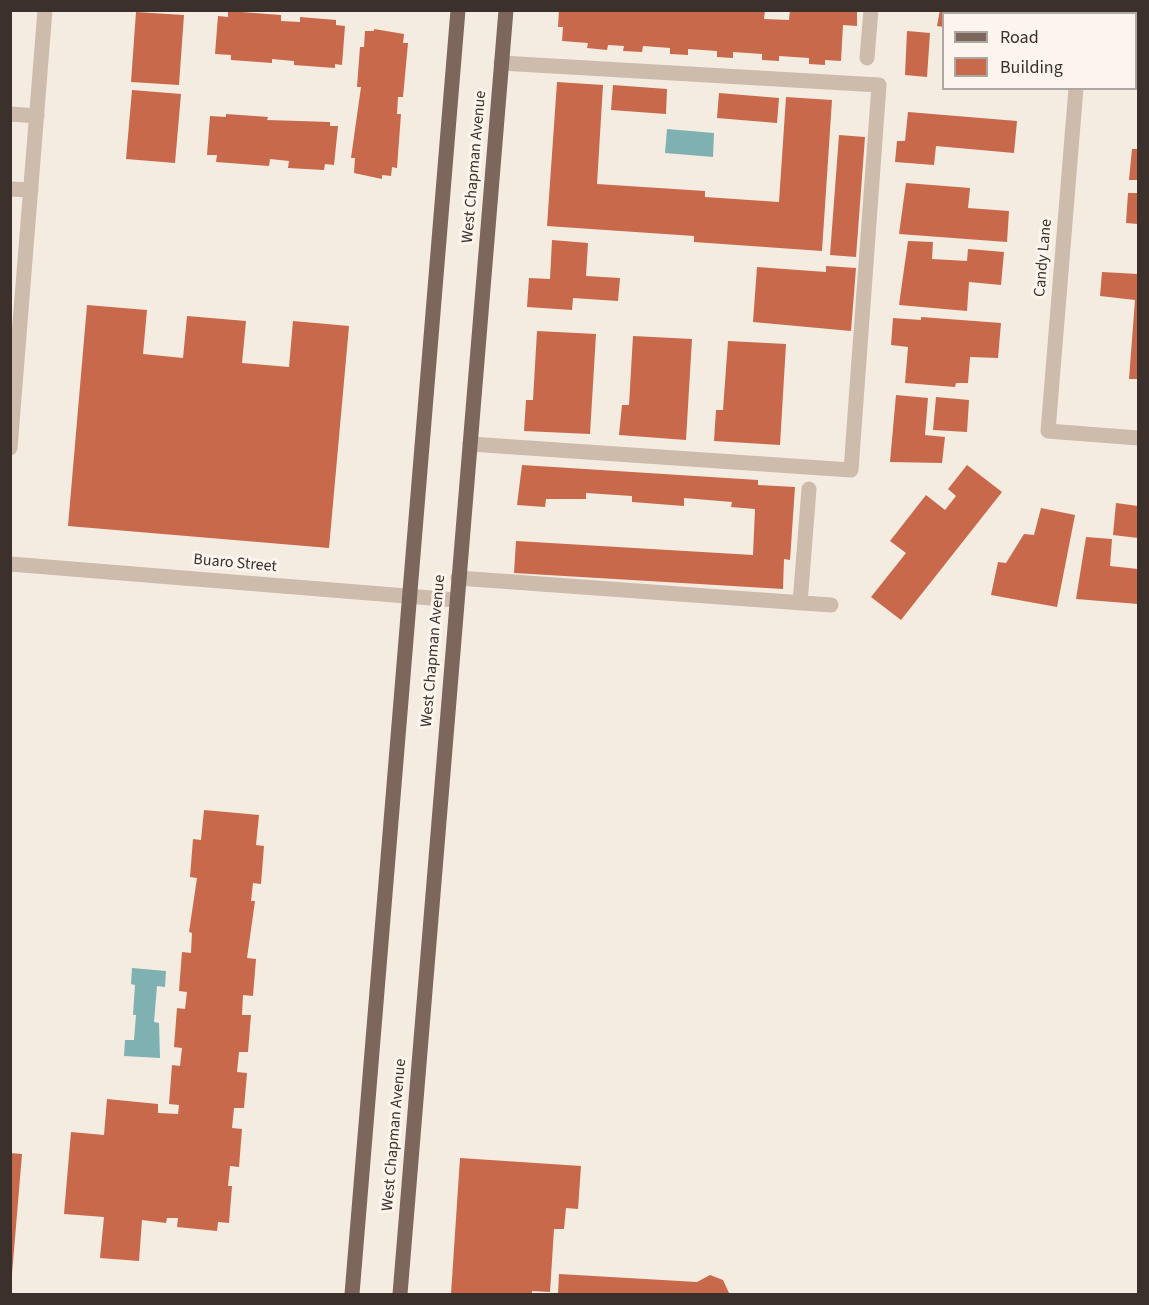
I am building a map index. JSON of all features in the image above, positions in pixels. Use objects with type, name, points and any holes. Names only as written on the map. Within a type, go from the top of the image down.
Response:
[{"type":"main road","name":"West Chapman Avenue","points":[[352,1294],[458,10]]},
{"type":"main road","name":"West Chapman Avenue","points":[[400,1294],[506,10]]},
{"type":"street","points":[[10,448],[17,275],[31,190],[45,10]]},
{"type":"street","points":[[867,58],[871,10]]},
{"type":"street","points":[[470,444],[851,470],[879,85],[501,63]]},
{"type":"street","name":"Candy Lane","points":[[1076,90],[1048,431],[1138,438]]},
{"type":"street","points":[[10,114],[37,116]]},
{"type":"street","points":[[10,189],[31,190]]},
{"type":"street","points":[[800,603],[809,489]]},
{"type":"street","name":"Buaro Street","points":[[10,564],[456,600]]},
{"type":"street","points":[[458,578],[831,605]]},
{"type":"water","points":[[667,129],[714,133],[713,157],[665,153]]},
{"type":"water","points":[[132,968],[166,971],[165,987],[157,986],[154,1022],[159,1023],[160,1058],[124,1056],[125,1040],[134,1040],[136,1015],[133,1015],[135,985],[131,984]]},
{"type":"building","points":[[559,10],[765,10],[764,19],[789,20],[790,10],[857,10],[857,26],[843,25],[841,61],[825,60],[825,65],[809,64],[809,58],[779,56],[779,61],[762,60],[762,54],[733,52],[733,58],[717,57],[717,51],[688,49],[688,55],[670,54],[670,48],[643,46],[642,52],[623,51],[624,46],[608,45],[607,50],[587,48],[588,43],[562,41],[563,27],[558,27]]},
{"type":"building","points":[[940,10],[1028,10],[1028,12],[942,12],[942,27],[937,26]]},
{"type":"building","points":[[228,11],[281,15],[281,21],[300,22],[300,17],[336,20],[336,25],[345,26],[342,65],[335,64],[335,68],[294,65],[294,61],[272,59],[272,63],[231,60],[231,55],[215,54],[218,16],[228,17]]},
{"type":"building","points":[[136,12],[184,15],[179,85],[131,82]]},
{"type":"building","points":[[374,29],[404,34],[403,43],[408,43],[403,97],[398,97],[397,114],[401,114],[397,168],[392,167],[391,176],[382,175],[382,179],[354,173],[355,158],[351,158],[361,87],[357,87],[360,47],[364,47],[365,31],[374,31]]},
{"type":"building","points":[[907,31],[930,33],[927,77],[905,75]]},
{"type":"building","points":[[557,82],[603,85],[597,184],[705,191],[705,197],[779,202],[786,97],[832,100],[822,251],[694,242],[694,236],[547,226]]},
{"type":"building","points":[[613,85],[667,89],[666,114],[611,110]]},
{"type":"building","points":[[132,90],[181,94],[175,163],[126,159]]},
{"type":"building","points":[[719,93],[779,98],[777,123],[717,118]]},
{"type":"building","points":[[908,112],[1017,121],[1014,153],[936,146],[934,165],[895,162],[897,141],[905,141]]},
{"type":"building","points":[[226,114],[268,117],[267,120],[330,122],[330,126],[338,126],[334,165],[325,164],[324,170],[288,168],[289,161],[270,159],[269,166],[216,162],[217,155],[207,155],[210,116],[226,117]]},
{"type":"building","points":[[839,135],[865,137],[856,257],[830,255]]},
{"type":"building","points":[[1132,149],[1138,149],[1138,180],[1129,180]]},
{"type":"building","points":[[906,183],[970,188],[968,208],[1009,211],[1007,242],[899,234]]},
{"type":"building","points":[[1128,193],[1138,193],[1138,224],[1126,223]]},
{"type":"building","points":[[552,240],[588,243],[586,276],[620,278],[618,301],[573,298],[572,310],[527,307],[529,278],[550,279]]},
{"type":"building","points":[[908,241],[933,242],[932,259],[967,261],[968,249],[1004,252],[1001,285],[969,282],[967,311],[899,305]]},
{"type":"building","points":[[826,266],[856,268],[851,331],[753,322],[757,267],[826,272]]},
{"type":"building","points":[[1102,272],[1138,274],[1138,379],[1129,379],[1135,300],[1100,296]]},
{"type":"building","points":[[87,305],[147,310],[143,354],[183,358],[187,316],[246,321],[242,363],[289,367],[293,321],[349,326],[329,548],[68,526]]},
{"type":"building","points":[[921,317],[1001,323],[998,358],[970,357],[968,383],[956,383],[955,387],[905,383],[908,347],[891,345],[893,318],[921,320]]},
{"type":"building","points":[[537,331],[596,334],[590,434],[524,431],[526,400],[533,400]]},
{"type":"building","points":[[633,336],[692,339],[686,440],[619,435],[622,405],[629,405]]},
{"type":"building","points":[[728,341],[786,344],[780,445],[714,441],[716,410],[723,410]]},
{"type":"building","points":[[896,395],[928,398],[925,435],[945,437],[942,463],[890,462]]},
{"type":"building","points":[[936,397],[969,400],[967,432],[933,430]]},
{"type":"building","points":[[522,465],[758,480],[758,485],[795,487],[790,560],[784,559],[783,589],[514,573],[516,541],[753,555],[755,509],[731,507],[732,502],[684,498],[684,506],[632,502],[632,496],[586,493],[586,499],[546,499],[545,507],[517,505]]},
{"type":"building","points":[[967,465],[1002,492],[901,620],[871,597],[906,553],[890,541],[926,495],[945,510],[956,496],[948,489]]},
{"type":"building","points":[[1116,503],[1138,506],[1138,538],[1113,535]]},
{"type":"building","points":[[1041,508],[1075,515],[1057,607],[991,595],[998,562],[1006,563],[1024,534],[1034,535]]},
{"type":"building","points":[[1086,537],[1112,539],[1110,566],[1138,569],[1138,604],[1076,599]]},
{"type":"building","points":[[204,810],[259,815],[256,845],[264,846],[261,884],[253,883],[251,901],[255,901],[247,958],[256,959],[253,996],[243,995],[242,1015],[251,1015],[248,1052],[239,1052],[237,1072],[247,1073],[244,1108],[234,1108],[232,1128],[242,1129],[239,1167],[230,1166],[228,1186],[232,1186],[229,1223],[218,1222],[217,1231],[177,1227],[178,1218],[167,1218],[166,1223],[142,1220],[139,1261],[100,1258],[104,1217],[64,1214],[71,1132],[104,1135],[107,1099],[158,1104],[158,1113],[178,1114],[179,1105],[169,1104],[172,1065],[180,1066],[182,1048],[174,1047],[177,1008],[185,1009],[187,992],[179,991],[182,952],[191,953],[192,933],[189,932],[197,878],[190,877],[193,839],[201,840]]},
{"type":"building","points":[[10,1153],[22,1154],[12,1274],[10,1274]]},
{"type":"building","points":[[460,1158],[581,1166],[578,1209],[566,1208],[564,1229],[554,1229],[550,1292],[451,1294]]},
{"type":"building","points":[[559,1274],[697,1282],[710,1275],[723,1280],[729,1293],[558,1294]]}]
